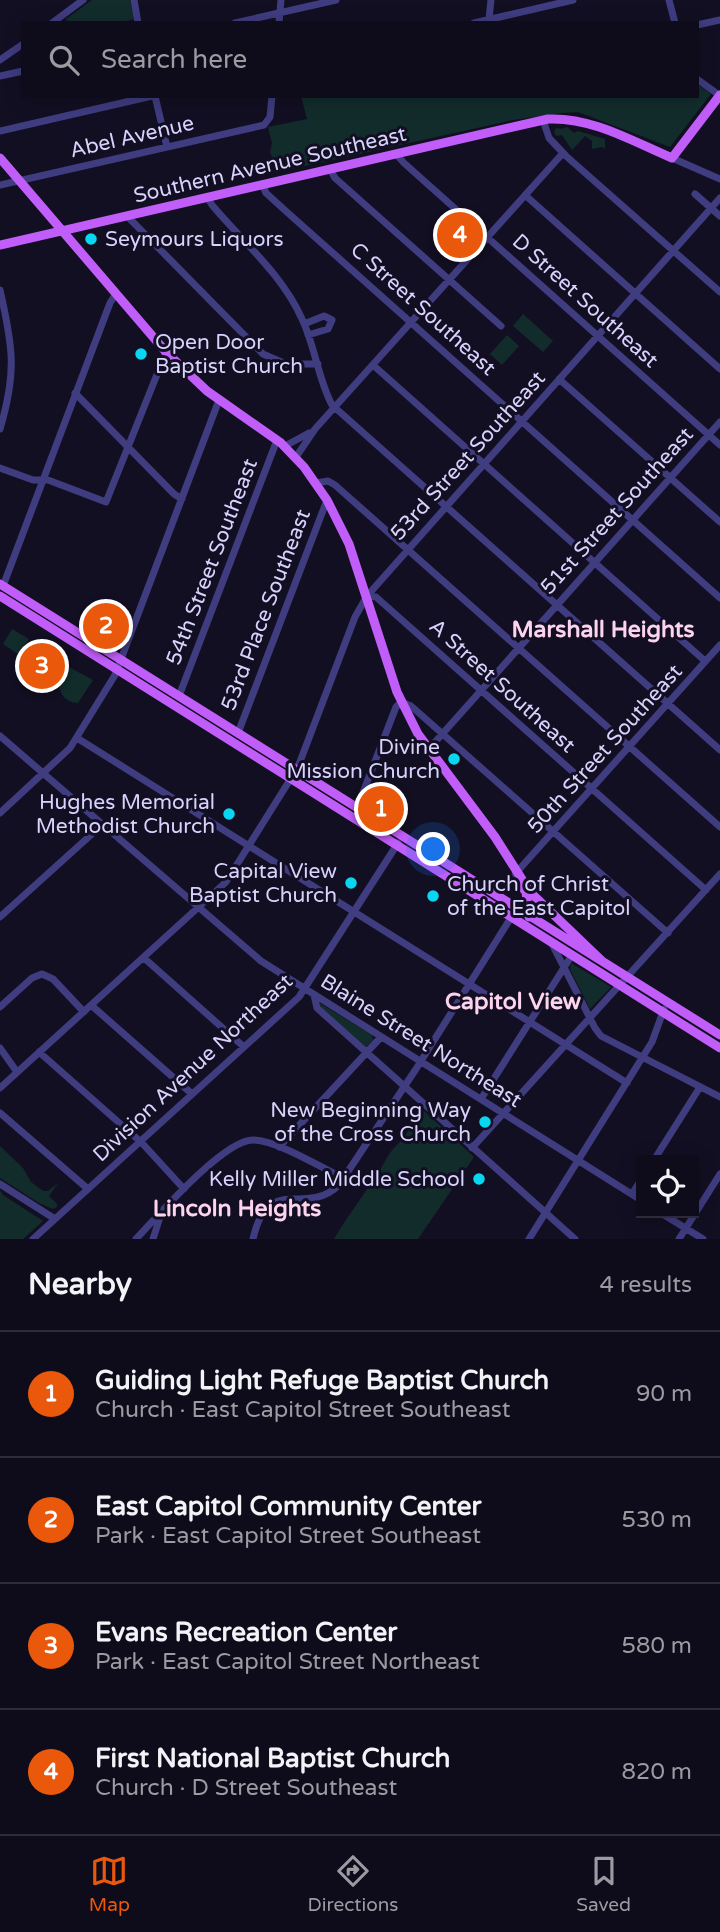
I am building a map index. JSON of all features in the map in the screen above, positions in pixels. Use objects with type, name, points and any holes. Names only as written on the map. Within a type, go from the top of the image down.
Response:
[{"type":"main road","points":[[672,158],[720,95]]},
{"type":"main road","name":"Southern Avenue Southeast","points":[[0,244],[545,119],[568,118],[590,123],[672,158]]},
{"type":"main road","points":[[0,158],[166,352],[219,400],[281,443],[316,483],[349,544],[401,702],[428,750],[483,819],[509,860],[526,892],[528,915],[536,932]]},
{"type":"main road","points":[[1,588],[514,912],[536,932],[572,955],[624,981],[665,1007],[720,1048]]},
{"type":"main road","points":[[119,664],[179,696],[238,733],[294,774],[357,807],[400,840]]},
{"type":"main road","points":[[514,912],[522,895],[517,876]]},
{"type":"main road","points":[[517,876],[537,899],[624,981]]},
{"type":"main road","points":[[514,912],[528,915],[602,961]]},
{"type":"main road","points":[[665,1007],[720,1035]]},
{"type":"street","points":[[55,21],[83,0]]},
{"type":"street","points":[[134,0],[138,21]]},
{"type":"street","points":[[279,21],[281,0]]},
{"type":"street","points":[[244,21],[336,0]]},
{"type":"street","points":[[489,19],[491,0]]},
{"type":"street","points":[[482,21],[573,0]]},
{"type":"street","points":[[669,0],[674,21]]},
{"type":"street","points":[[699,25],[720,20]]},
{"type":"street","points":[[0,60],[21,45]]},
{"type":"street","points":[[0,76],[21,71]]},
{"type":"street","points":[[699,80],[720,95]]},
{"type":"street","points":[[0,131],[145,98]]},
{"type":"street","points":[[155,98],[167,147]]},
{"type":"street","name":"Abel Avenue","points":[[0,185],[254,128],[268,121],[272,98]]},
{"type":"street","points":[[545,119],[549,138],[563,153],[720,292]]},
{"type":"street","name":"54th Street Southeast","points":[[296,457],[315,429],[563,153]]},
{"type":"street","name":"D Street Southeast","points":[[396,154],[720,445]]},
{"type":"street","points":[[672,158],[720,179]]},
{"type":"street","points":[[330,169],[335,178],[501,326]]},
{"type":"street","name":"C Street Southeast","points":[[262,184],[266,193],[720,598]]},
{"type":"street","points":[[695,194],[720,216]]},
{"type":"street","points":[[525,195],[720,369]]},
{"type":"street","points":[[208,197],[212,205],[276,276],[297,308],[309,335],[330,402],[335,408],[720,750]]},
{"type":"street","name":"53rd Street Southeast","points":[[0,1088],[227,881],[294,774],[355,617],[367,596],[720,198]]},
{"type":"street","points":[[127,216],[263,354],[286,364],[318,364]]},
{"type":"street","points":[[0,290],[4,325],[13,359],[0,429]]},
{"type":"street","points":[[1,588],[115,295]]},
{"type":"street","points":[[304,324],[324,316],[332,320],[330,327],[309,335]]},
{"type":"street","points":[[0,468],[33,481],[48,480],[106,502],[166,352]]},
{"type":"street","points":[[373,365],[705,662]]},
{"type":"street","points":[[559,379],[720,522]]},
{"type":"street","points":[[75,393],[173,494],[182,499]]},
{"type":"street","points":[[0,813],[64,755],[77,738],[119,664],[219,400]]},
{"type":"street","name":"51st Street Southeast","points":[[428,750],[720,422]]},
{"type":"street","name":"54th Street Southeast","points":[[179,696],[281,443],[315,429]]},
{"type":"street","points":[[316,483],[334,483],[720,827]]},
{"type":"street","name":"53rd Place Southeast","points":[[238,733],[327,500]]},
{"type":"street","name":"A Street Southeast","points":[[367,596],[376,597],[706,890]]},
{"type":"street","name":"50th Street Southeast","points":[[517,876],[720,645]]},
{"type":"street","points":[[357,807],[397,706],[401,702],[414,707],[668,933]]},
{"type":"street","name":"Blaine Street Northeast","points":[[0,736],[250,953],[636,1197]]},
{"type":"street","points":[[77,738],[627,1083]]},
{"type":"street","points":[[1,914],[103,824]]},
{"type":"street","name":"Division Avenue Northeast","points":[[33,1239],[305,990],[400,840]]},
{"type":"street","points":[[472,1148],[720,874]]},
{"type":"street","points":[[253,1239],[258,1219],[267,1206],[282,1200],[322,1196],[335,1188],[343,1178],[405,1087],[514,912]]},
{"type":"street","points":[[551,941],[595,1028],[606,1039],[720,1097]]},
{"type":"street","points":[[481,1099],[572,955]]},
{"type":"street","points":[[144,958],[244,1047]]},
{"type":"street","points":[[0,1007],[32,978],[42,974],[53,979],[84,1012]]},
{"type":"street","points":[[314,995],[317,1008],[575,1239]]},
{"type":"street","points":[[91,1005],[192,1094]]},
{"type":"street","points":[[529,1239],[654,1038],[665,1007]]},
{"type":"street","points":[[279,1147],[381,1037]]},
{"type":"street","points":[[0,1048],[17,1072]]},
{"type":"street","points":[[39,1052],[140,1141],[184,1189]]},
{"type":"street","points":[[657,1155],[700,1087]]},
{"type":"street","points":[[0,1114],[88,1189]]},
{"type":"street","points":[[136,1239],[184,1189],[237,1143],[256,1140],[279,1147],[343,1178]]},
{"type":"street","points":[[679,1239],[720,1174]]},
{"type":"street","points":[[0,1184],[55,1219]]},
{"type":"street","points":[[632,1194],[636,1188]]},
{"type":"street","points":[[153,1239],[159,1218],[167,1207]]},
{"type":"street","points":[[670,1218],[703,1239]]},
{"type":"green space","points":[[92,0],[130,0],[134,19],[67,21],[66,19]]},
{"type":"green space","points":[[699,85],[711,94],[670,147],[578,112],[562,113],[513,120],[278,172],[270,152],[272,143],[268,127],[307,119],[302,98],[699,98]]},
{"type":"green space","points":[[567,127],[574,133],[578,131],[605,139],[605,149],[592,149],[592,141],[585,136],[572,150],[562,135],[557,136],[554,133],[556,128]]},
{"type":"green space","points":[[523,314],[553,341],[543,352],[513,326]]},
{"type":"green space","points":[[507,335],[519,346],[502,365],[490,354]]},
{"type":"green space","points":[[12,629],[29,639],[19,655],[3,644]]},
{"type":"green space","points":[[67,666],[93,680],[78,703],[65,698],[59,686],[58,676]]},
{"type":"green space","points":[[571,963],[611,987],[590,1009],[570,969]]},
{"type":"green space","points":[[318,1002],[372,1035],[373,1040],[366,1047],[321,1008]]},
{"type":"green space","points":[[423,1110],[474,1157],[418,1239],[334,1239],[390,1152],[409,1129],[413,1128],[410,1125]]},
{"type":"green space","points":[[0,1146],[23,1168],[31,1182],[43,1191],[48,1191],[58,1183],[49,1196],[57,1207],[53,1209],[39,1203],[0,1178]]},
{"type":"green space","points":[[0,1190],[3,1195],[43,1221],[23,1239],[0,1239]]},
{"type":"place","name":"First National Baptist Church","points":[[460,235]]},
{"type":"place","name":"Seymours Liquors","points":[[91,239]]},
{"type":"place","name":"Open Door Baptist Church","points":[[141,354]]},
{"type":"place","name":"East Capitol Community Center","points":[[106,626]]},
{"type":"place","name":"Evans Recreation Center","points":[[42,666]]},
{"type":"place","name":"Divine Mission Church","points":[[454,759]]},
{"type":"place","name":"Guiding Light Refuge Baptist Church","points":[[381,809]]},
{"type":"place","name":"Hughes Memorial Methodist Church","points":[[229,814]]},
{"type":"place","name":"Capital View Baptist Church","points":[[351,883]]},
{"type":"place","name":"Church of Christ of the East Capitol","points":[[433,896]]},
{"type":"place","name":"New Beginning Way of the Cross Church","points":[[485,1122]]},
{"type":"place","name":"Kelly Miller Middle School","points":[[479,1179]]},
{"type":"district","name":"Marshall Heights","points":[[603,630]]},
{"type":"district","name":"Capitol View","points":[[513,1002]]},
{"type":"district","name":"Lincoln Heights","points":[[237,1209]]}]
